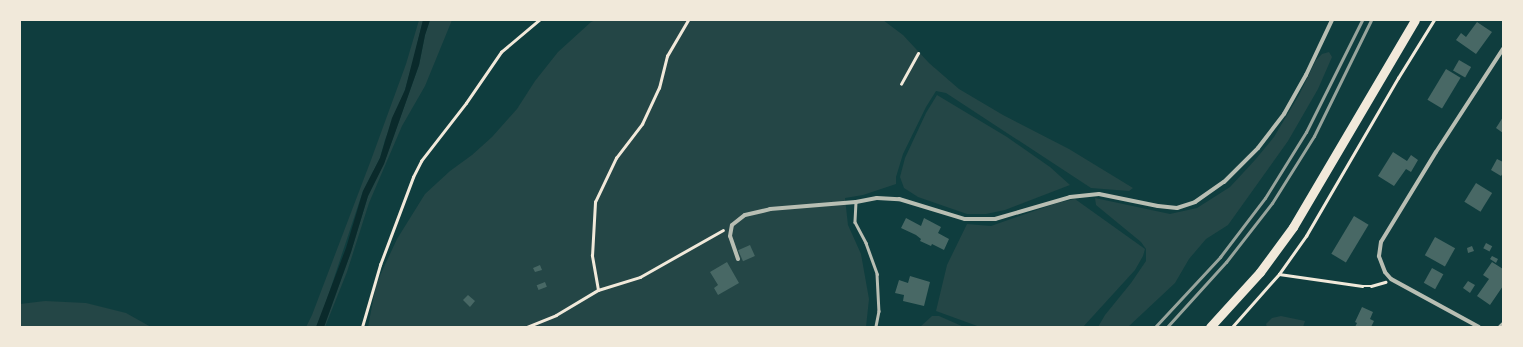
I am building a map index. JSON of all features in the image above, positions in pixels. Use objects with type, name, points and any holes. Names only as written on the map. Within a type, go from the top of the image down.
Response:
[{"type":"main road","points":[[1210,327],[1260,272],[1293,227],[1416,20]]},
{"type":"street","points":[[738,259],[730,236],[732,225],[745,215],[770,209],[856,202],[877,198],[899,199],[966,219],[995,219],[1070,197],[1099,194],[1158,206],[1177,208],[1195,202],[1224,182],[1258,148],[1284,114],[1306,75],[1332,20]]},
{"type":"street","points":[[1478,327],[1391,278],[1381,264],[1379,256],[1381,242],[1436,152],[1503,49]]},
{"type":"street","points":[[1500,327],[1503,324]]},
{"type":"lane","points":[[856,202],[855,222],[866,243],[877,274],[879,311],[876,327]]},
{"type":"path","points":[[362,327],[380,265],[413,177],[421,161],[466,103],[501,52],[539,20]]},
{"type":"path","points":[[598,290],[592,256],[595,202],[616,158],[642,124],[659,88],[667,56],[688,20]]},
{"type":"path","points":[[1232,327],[1279,274],[1319,215],[1398,78],[1434,20]]},
{"type":"path","points":[[901,84],[918,53]]},
{"type":"path","points":[[527,327],[556,315],[598,290],[640,277],[690,247],[732,225]]},
{"type":"path","points":[[1279,274],[1362,286],[1379,284],[1391,278]]},
{"type":"shaded area","points":[[419,20],[423,20],[413,62],[405,90],[385,140],[380,158],[363,191],[322,314],[316,327],[306,327],[312,315],[371,160],[406,64]]},
{"type":"shaded area","points":[[423,20],[430,20],[425,35],[419,65],[384,164],[368,196],[351,252],[324,327],[316,327],[346,248],[363,191],[380,158],[392,118],[405,90]]},
{"type":"shaded area","points":[[430,20],[452,20],[425,86],[402,126],[369,203],[347,272],[324,327],[351,252],[368,196],[384,163],[419,65],[425,35]]},
{"type":"shaded area","points":[[596,20],[883,20],[903,35],[929,63],[959,89],[1003,115],[1069,149],[1133,188],[1129,191],[1091,188],[946,93],[936,91],[926,107],[903,154],[896,177],[896,184],[863,195],[845,198],[848,225],[861,254],[869,299],[866,327],[368,327],[376,285],[397,239],[425,194],[450,171],[472,155],[492,137],[517,109],[535,81],[558,52],[591,22]]},
{"type":"shaded area","points":[[1329,52],[1332,57],[1318,89],[1288,141],[1228,225],[1206,239],[1189,259],[1175,283],[1128,327],[1098,327],[1105,315],[1131,283],[1146,261],[1146,249],[1141,242],[1096,205],[1095,198],[1170,214],[1197,208],[1230,187],[1255,160],[1274,137],[1299,95],[1316,60],[1322,54]]},
{"type":"shaded area","points":[[937,95],[1007,137],[1050,167],[1070,185],[1005,210],[986,214],[967,214],[918,197],[904,188],[900,177],[905,158],[926,113]]},
{"type":"shaded area","points":[[1075,199],[1145,249],[1143,256],[1135,270],[1083,327],[980,327],[936,311],[947,265],[967,224],[991,226],[1057,203]]},
{"type":"shaded area","points":[[45,301],[86,303],[126,313],[151,327],[20,327],[20,304]]},
{"type":"shaded area","points":[[932,316],[939,316],[964,327],[920,327]]},
{"type":"shaded area","points":[[1281,316],[1305,321],[1303,327],[1267,327],[1266,324],[1272,318]]},
{"type":"building","points":[[1477,22],[1492,32],[1476,54],[1456,40],[1461,33],[1466,37]]},
{"type":"building","points":[[1459,60],[1471,67],[1465,77],[1453,70]]},
{"type":"building","points":[[1446,69],[1461,78],[1442,109],[1427,100]]},
{"type":"building","points":[[1503,117],[1503,133],[1496,128]]},
{"type":"building","points":[[1393,152],[1407,161],[1411,155],[1418,160],[1411,172],[1406,169],[1394,186],[1378,176]]},
{"type":"building","points":[[1497,159],[1503,162],[1503,173],[1501,176],[1491,170]]},
{"type":"building","points":[[1476,183],[1492,193],[1480,212],[1464,202]]},
{"type":"building","points":[[1354,216],[1369,225],[1346,262],[1331,254]]},
{"type":"building","points":[[906,218],[921,226],[924,218],[941,227],[938,233],[949,239],[944,250],[932,244],[931,246],[920,241],[921,239],[916,235],[901,228]]},
{"type":"building","points":[[1435,237],[1455,248],[1445,267],[1425,255]]},
{"type":"building","points":[[1486,243],[1492,246],[1490,252],[1483,248]]},
{"type":"building","points":[[750,245],[755,256],[743,261],[738,250]]},
{"type":"building","points":[[1472,246],[1474,251],[1468,253],[1467,248]]},
{"type":"building","points":[[1492,256],[1498,259],[1496,263],[1490,259]]},
{"type":"building","points":[[727,262],[739,283],[718,295],[714,288],[718,285],[710,272]]},
{"type":"building","points":[[1492,262],[1503,269],[1503,286],[1490,305],[1477,296],[1489,279],[1483,275]]},
{"type":"building","points":[[540,265],[542,270],[535,272],[533,268]]},
{"type":"building","points":[[1432,268],[1443,274],[1435,289],[1424,283]]},
{"type":"building","points":[[910,276],[930,282],[924,306],[903,301],[904,295],[895,293],[899,280],[908,283]]},
{"type":"building","points":[[1468,281],[1475,285],[1470,293],[1463,288]]},
{"type":"building","points":[[545,282],[547,287],[539,290],[537,285]]},
{"type":"building","points":[[468,295],[475,301],[470,307],[463,300]]},
{"type":"building","points":[[1362,307],[1373,312],[1370,319],[1374,321],[1371,327],[1355,327],[1357,323],[1355,322]]},
{"type":"railway","points":[[1155,327],[1220,257],[1265,198],[1306,132],[1362,20]]},
{"type":"railway","points":[[1167,327],[1226,262],[1272,203],[1314,136],[1371,20]]}]
